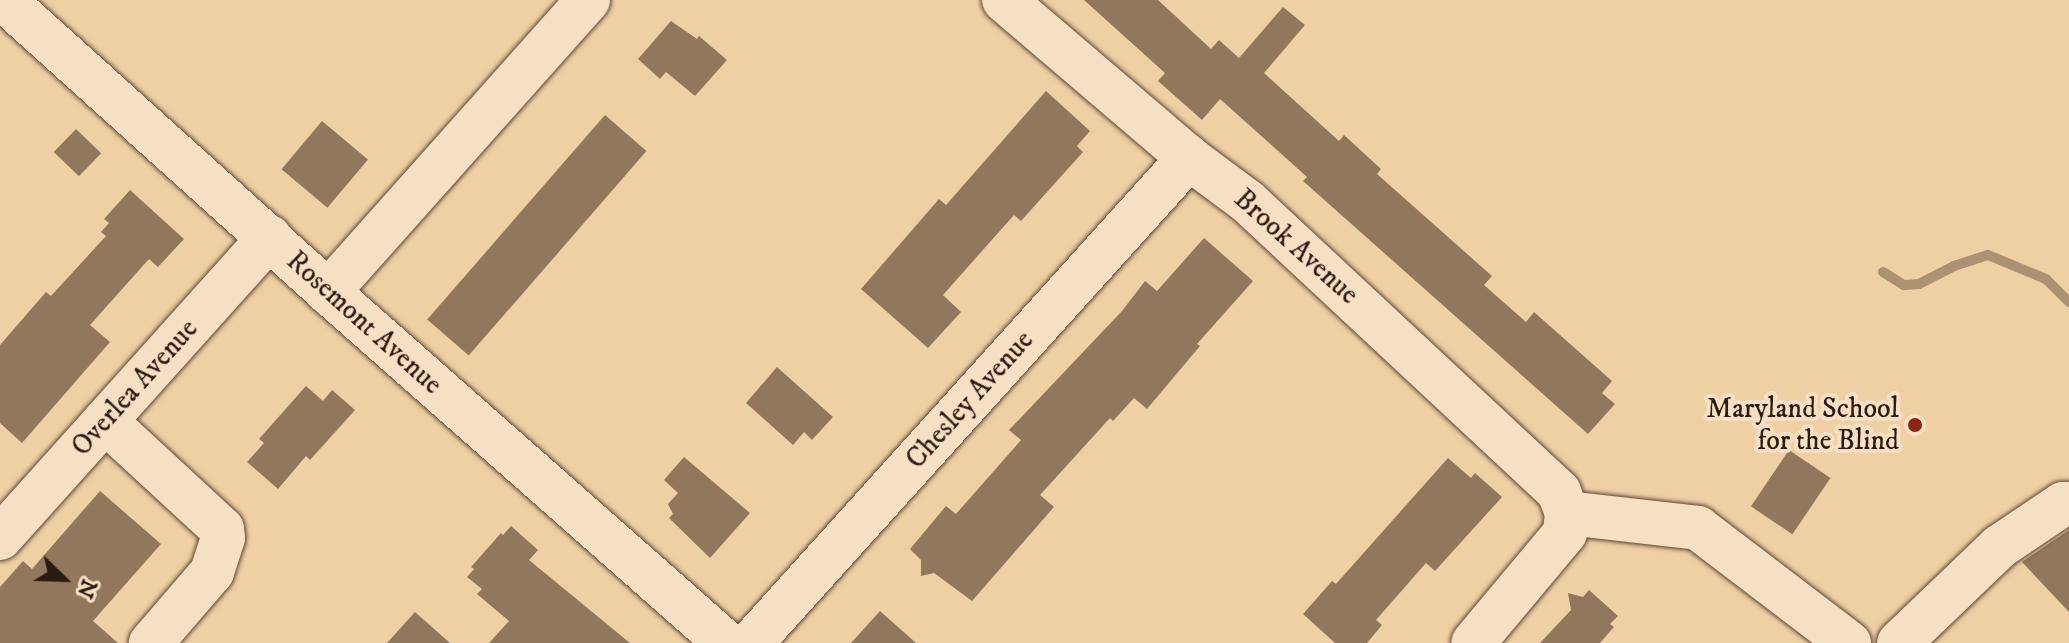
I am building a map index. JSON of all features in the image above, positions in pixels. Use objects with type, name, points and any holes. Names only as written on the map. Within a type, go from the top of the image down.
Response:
[{"type":"street","name":"Rosemont Avenue","points":[[4,0],[328,292],[726,643]]},
{"type":"street","points":[[328,292],[588,0]]},
{"type":"street","name":"Brook Avenue","points":[[1004,0],[1189,158],[1247,201],[1544,474],[1559,492],[1567,513]]},
{"type":"street","name":"Chesley Avenue","points":[[751,643],[1189,158]]},
{"type":"street","name":"Overlea Avenue","points":[[0,538],[270,237]]},
{"type":"street","points":[[105,421],[222,529],[221,546],[212,572],[151,643]]},
{"type":"street","points":[[1899,643],[1999,547],[2063,504],[2069,504]]},
{"type":"street","points":[[1473,643],[1558,545],[1565,533],[1567,513],[1698,528],[1849,643]]},
{"type":"building","points":[[1084,0],[1158,0],[1211,49],[1219,40],[1239,58],[1283,7],[1305,25],[1264,73],[1339,141],[1344,135],[1381,169],[1377,174],[1492,276],[1484,285],[1526,322],[1534,312],[1612,381],[1602,393],[1615,404],[1588,434],[1303,181],[1307,177],[1220,99],[1202,120],[1158,81],[1165,73]]},
{"type":"building","points":[[671,21],[697,39],[699,36],[727,60],[695,96],[666,72],[660,79],[638,59]]},
{"type":"building","points":[[1046,91],[1090,131],[1077,146],[1083,152],[1021,221],[1014,215],[943,295],[961,312],[928,348],[861,289],[939,199],[946,205]]},
{"type":"building","points":[[605,115],[647,151],[469,356],[427,320]]},
{"type":"building","points":[[322,121],[368,160],[327,208],[282,169]]},
{"type":"building","points":[[76,129],[101,153],[79,176],[54,152]]},
{"type":"building","points":[[130,190],[184,239],[158,267],[149,259],[90,325],[110,342],[22,443],[0,423],[0,345],[46,292],[51,296],[106,236],[101,232],[109,223],[104,219]]},
{"type":"building","points":[[1204,238],[1253,281],[1197,344],[1200,346],[1147,409],[1134,398],[1113,421],[1110,418],[1040,495],[1054,507],[972,601],[934,573],[921,576],[921,560],[910,549],[946,506],[956,514],[1021,440],[1009,430],[1122,311],[1145,281],[1157,291]]},
{"type":"building","points":[[777,367],[833,417],[812,440],[804,432],[793,445],[746,403]]},
{"type":"building","points":[[306,386],[323,401],[332,390],[355,410],[310,460],[306,456],[278,489],[247,462],[264,443],[259,439]]},
{"type":"building","points":[[1789,450],[1830,478],[1792,534],[1751,506]]},
{"type":"building","points":[[684,457],[750,513],[710,558],[669,518],[673,514],[668,504],[678,493],[664,480]]},
{"type":"building","points":[[1448,458],[1471,478],[1475,473],[1502,497],[1435,571],[1426,563],[1376,620],[1382,625],[1367,643],[1335,643],[1303,614],[1332,581],[1336,584]]},
{"type":"building","points":[[100,491],[161,544],[93,621],[118,643],[0,643],[0,587],[23,561],[32,569]]},
{"type":"building","points":[[511,526],[538,550],[529,560],[630,643],[489,643],[509,621],[477,594],[482,589],[467,577],[474,569],[471,567]]},
{"type":"building","points":[[2069,530],[2069,612],[2022,562]]},
{"type":"building","points":[[1589,590],[1618,616],[1610,624],[1614,627],[1600,643],[1540,643],[1571,610],[1568,593],[1583,597]]},
{"type":"building","points":[[880,611],[916,643],[851,643]]},
{"type":"building","points":[[415,612],[450,643],[387,643]]},
{"type":"waterway","points":[[1883,272],[1904,285],[1919,284],[1954,266],[1988,255],[2046,279],[2069,302]]},
{"type":"place","name":"Maryland School for the Blind","points":[[1915,425]]}]
